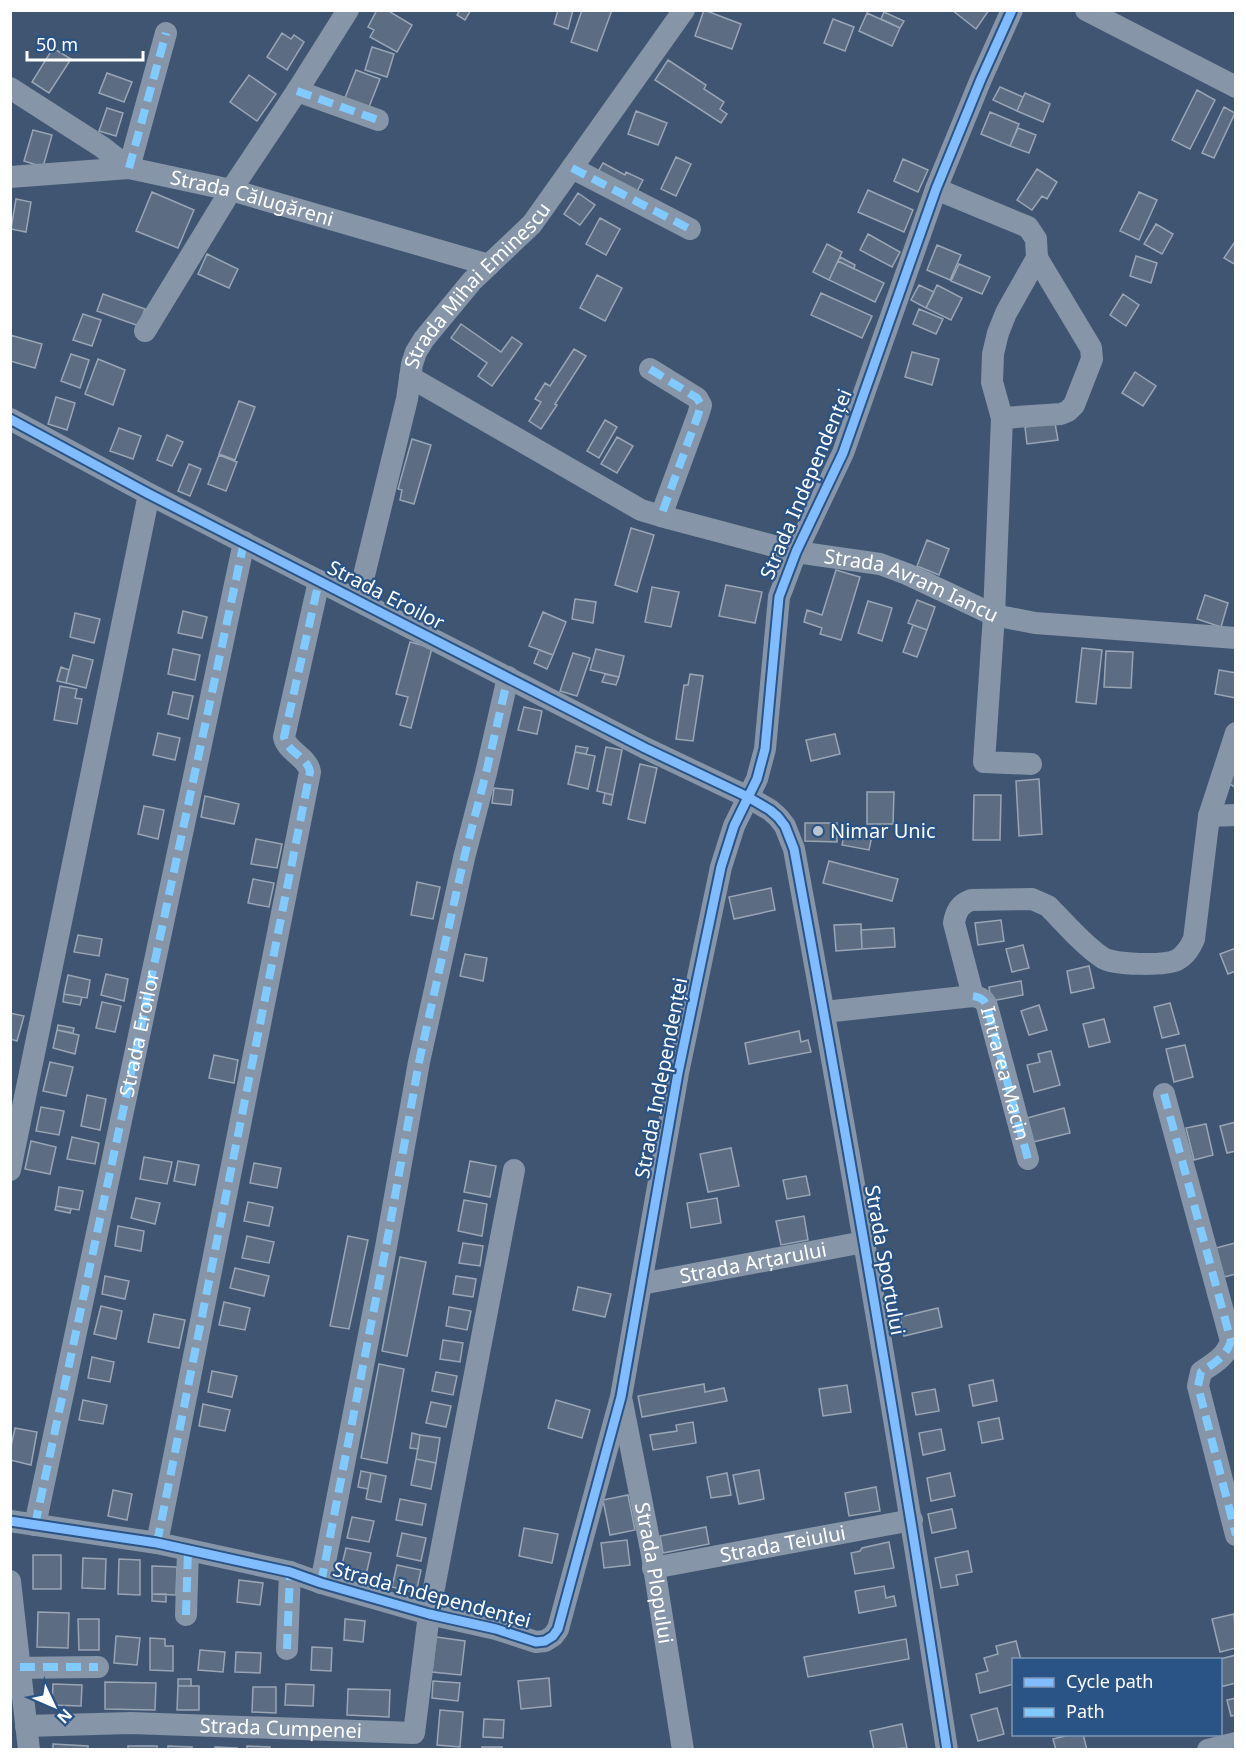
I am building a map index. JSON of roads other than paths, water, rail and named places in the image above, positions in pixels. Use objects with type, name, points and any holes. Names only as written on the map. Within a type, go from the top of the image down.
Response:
[{"type":"street","points":[[145,330],[231,190],[297,92],[348,10]]},
{"type":"street","name":"Strada Independenței","points":[[10,1521],[157,1543],[290,1572],[429,1614],[496,1629],[536,1642],[545,1641],[558,1629],[621,1397],[678,1073],[721,867],[734,826],[757,779],[765,749],[779,597],[796,552],[843,453],[936,189],[1012,10]]},
{"type":"street","points":[[1086,10],[1236,87]]},
{"type":"street","name":"Strada Mihai Eminescu","points":[[357,600],[392,464],[416,352],[472,281],[532,224],[679,12]]},
{"type":"street","points":[[10,88],[102,147],[129,168],[166,33]]},
{"type":"street","points":[[297,92],[378,120]]},
{"type":"street","name":"Strada Călugăreni","points":[[10,177],[129,168],[231,190],[489,265]]},
{"type":"street","points":[[572,168],[690,229]]},
{"type":"street","points":[[936,189],[1028,227],[1036,239],[1037,258],[1091,348],[1092,359],[1074,405],[1068,411],[1061,414],[1002,418]]},
{"type":"street","points":[[1031,764],[984,762],[994,615],[1002,418],[992,382],[993,354],[1006,313],[1037,258]]},
{"type":"street","points":[[650,369],[698,398],[701,405],[660,516]]},
{"type":"street","name":"Strada Avram Iancu","points":[[411,377],[641,510],[796,552],[880,564],[994,615],[1035,623],[1236,638]]},
{"type":"street","name":"Strada Eroilor","points":[[10,419],[149,494],[645,748],[748,797]]},
{"type":"street","points":[[10,1170],[149,494]]},
{"type":"street","name":"Strada Eroilor","points":[[35,1525],[244,542]]},
{"type":"street","points":[[157,1543],[310,772],[308,765],[285,744],[284,737],[319,581]]},
{"type":"street","points":[[321,1583],[386,1248],[419,1062],[464,858],[508,677]]},
{"type":"street","points":[[824,1012],[973,996],[954,922],[959,907],[971,900],[1032,899],[1040,901],[1098,955],[1113,963],[1168,963],[1178,959],[1191,946],[1194,939],[1209,816],[1236,733]]},
{"type":"street","name":"Strada Sportului","points":[[748,797],[778,817],[794,849],[912,1520],[947,1749]]},
{"type":"street","points":[[1209,816],[1236,815]]},
{"type":"street","name":"Intrarea Macin","points":[[973,996],[980,997],[987,1006],[1028,1159]]},
{"type":"street","points":[[1164,1094],[1231,1341],[1223,1357],[1201,1372],[1198,1386],[1236,1535]]},
{"type":"street","name":"Strada Cumpenei","points":[[26,1726],[131,1722],[413,1741],[429,1614],[514,1170]]},
{"type":"street","name":"Strada Arțarului","points":[[641,1284],[864,1242]]},
{"type":"street","name":"Strada Plopului","points":[[621,1397],[653,1568],[683,1749]]},
{"type":"street","name":"Strada Teiului","points":[[653,1568],[912,1520]]},
{"type":"street","points":[[186,1615],[188,1550]]},
{"type":"street","points":[[287,1649],[290,1572]]},
{"type":"street","points":[[10,1581],[15,1668],[29,1749]]},
{"type":"street","points":[[15,1668],[98,1667]]},
{"type":"street","points":[[1208,1749],[1236,1743]]},
{"type":"place","name":"Nimar Unic","points":[[818,831]]}]
